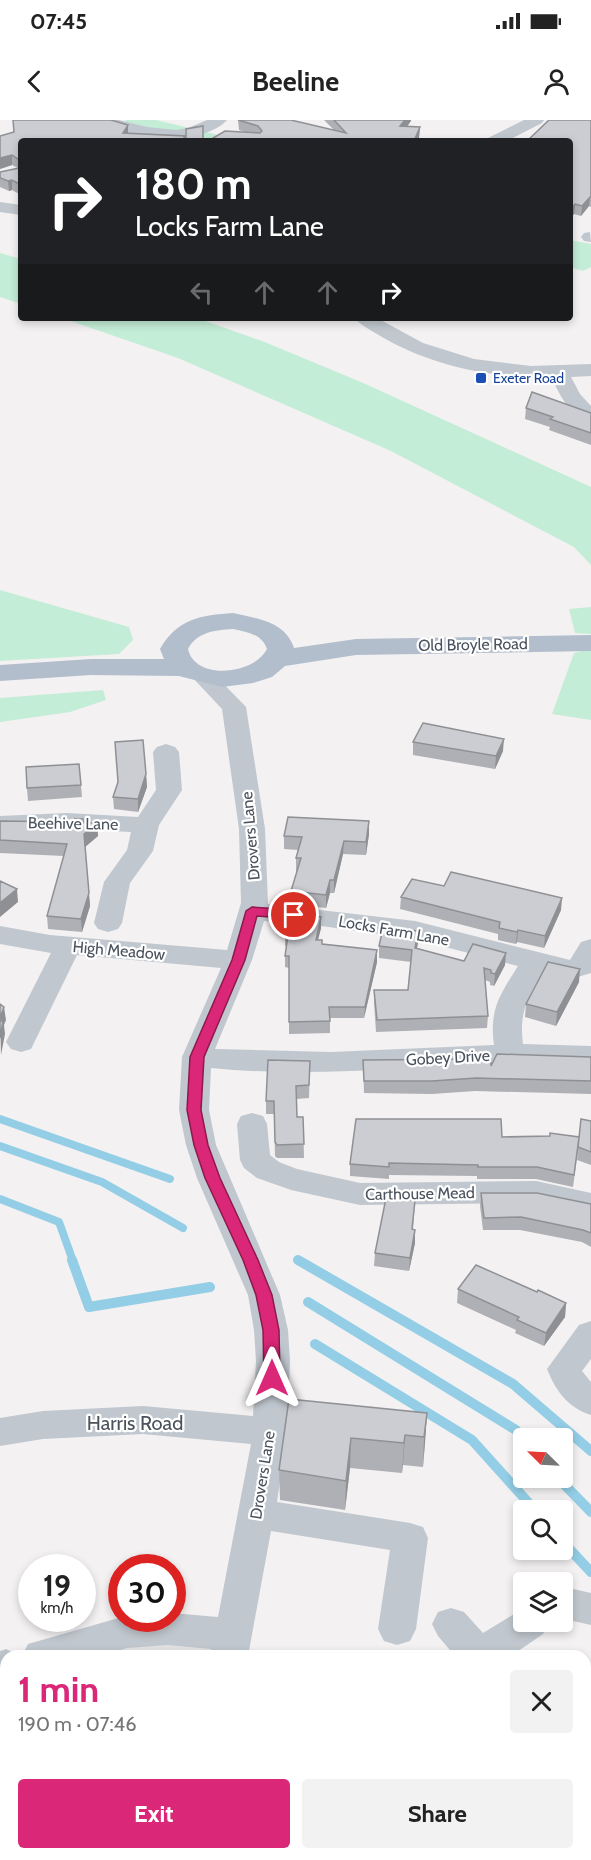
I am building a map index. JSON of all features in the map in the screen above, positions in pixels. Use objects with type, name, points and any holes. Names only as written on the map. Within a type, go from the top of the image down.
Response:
[{"type":"main road","points":[[0,673],[91,667],[188,665],[238,679],[268,669],[277,647],[264,628],[249,623],[216,622],[187,632],[178,640],[188,665]]},
{"type":"main road","name":"Old Broyle Road","points":[[277,647],[591,643]]},
{"type":"street","points":[[103,120],[140,133],[188,133],[216,128]]},
{"type":"street","points":[[500,138],[537,120]]},
{"type":"street","points":[[0,207],[18,210]]},
{"type":"street","points":[[375,321],[412,346],[451,361],[503,370],[559,372],[591,370]]},
{"type":"street","points":[[559,372],[564,387],[579,407],[591,417]]},
{"type":"street","points":[[188,665],[234,707],[254,675]]},
{"type":"street","name":"Drovers Lane","points":[[231,1646],[270,1432],[273,1361],[271,1330],[264,1295],[251,1260],[213,1178],[201,1145],[194,1110],[197,1057],[238,960],[255,903],[252,829],[234,707]]},
{"type":"street","points":[[108,923],[117,882],[140,851],[146,825],[169,790],[166,752]]},
{"type":"street","name":"Beehive Lane","points":[[0,824],[67,821],[146,825]]},
{"type":"street","name":"Locks Farm Lane","points":[[252,911],[314,916],[415,930],[574,970],[582,966],[591,948]]},
{"type":"street","name":"High Meadow","points":[[0,935],[68,946],[238,960]]},
{"type":"street","points":[[21,1042],[68,946]]},
{"type":"street","points":[[510,1053],[506,1025],[510,1003],[535,961]]},
{"type":"street","name":"Gobey Drive","points":[[197,1057],[234,1062],[324,1062],[510,1053],[591,1056]]},
{"type":"street","name":"Carthouse Mead","points":[[252,1124],[255,1160],[268,1170],[306,1183],[360,1194],[536,1192],[591,1204]]},
{"type":"street","points":[[591,1334],[564,1370],[570,1384],[591,1401]]},
{"type":"street","name":"Harris Road","points":[[0,1432],[43,1425],[143,1420],[270,1432]]},
{"type":"street","points":[[256,1514],[411,1538],[397,1629]]},
{"type":"street","points":[[573,1605],[591,1610]]},
{"type":"street","points":[[451,1624],[474,1650]]},
{"type":"street","points":[[62,1650],[127,1632],[168,1629],[231,1646]]},
{"type":"street","points":[[488,1650],[515,1632]]},
{"type":"shaded area","points":[[155,1642],[220,1649],[220,1650],[110,1650]]},
{"type":"green space","points":[[126,120],[156,120],[231,138],[179,138],[124,123]]},
{"type":"green space","points":[[573,241],[591,244],[591,267],[583,271],[573,268]]},
{"type":"green space","points":[[0,253],[18,258],[18,303],[0,297]]},
{"type":"green space","points":[[71,321],[205,321],[262,341],[361,382],[591,487],[591,565],[574,547],[391,451],[178,358]]},
{"type":"green space","points":[[0,590],[129,627],[133,640],[119,654],[0,661]]},
{"type":"green space","points":[[591,607],[591,634],[575,633],[569,609]]},
{"type":"green space","points":[[591,651],[591,720],[552,714],[574,653]]},
{"type":"green space","points":[[103,690],[106,700],[70,712],[0,722],[0,698]]},
{"type":"building","points":[[13,120],[111,120],[128,125],[123,133],[185,136],[184,138],[18,138],[18,159],[12,155],[0,158],[0,136],[14,132]]},
{"type":"building","points":[[238,120],[291,120],[346,133],[334,120],[405,120],[400,126],[420,127],[415,138],[213,138],[225,131],[260,133],[262,131],[258,126]]},
{"type":"building","points":[[549,120],[591,120],[591,196],[582,206],[575,204],[573,206],[573,138],[530,138]]},
{"type":"building","points":[[203,126],[203,138],[186,138],[186,129]]},
{"type":"building","points":[[18,168],[18,183],[0,178],[0,172]]},
{"type":"building","points":[[532,392],[591,413],[591,433],[526,408]]},
{"type":"building","points":[[423,723],[504,739],[496,756],[413,742]]},
{"type":"building","points":[[143,740],[146,774],[138,799],[113,797],[118,782],[115,742]]},
{"type":"building","points":[[79,764],[81,785],[27,788],[26,767]]},
{"type":"building","points":[[288,817],[369,821],[366,842],[344,841],[334,880],[330,880],[326,895],[291,891],[301,858],[296,858],[302,837],[284,836]]},
{"type":"building","points":[[74,819],[83,819],[83,823],[97,823],[84,834],[89,893],[81,919],[47,916],[67,844],[0,840],[0,821],[73,822]]},
{"type":"building","points":[[451,872],[562,898],[545,936],[499,928],[500,922],[401,897],[412,879],[444,886]]},
{"type":"building","points":[[0,881],[17,889],[0,903]]},
{"type":"building","points":[[290,914],[321,917],[316,940],[322,940],[322,944],[377,950],[365,1007],[329,1007],[330,1021],[289,1022],[289,956],[285,956],[288,935],[285,935]]},
{"type":"building","points":[[383,928],[418,931],[415,948],[464,961],[473,944],[506,953],[495,974],[484,968],[488,1016],[377,1020],[374,990],[408,990],[412,950],[379,946]]},
{"type":"building","points":[[548,962],[580,969],[557,1012],[526,1004]]},
{"type":"building","points":[[0,1004],[4,1007],[0,1018]]},
{"type":"building","points":[[0,1021],[3,1021],[0,1038]]},
{"type":"building","points":[[497,1054],[591,1057],[591,1081],[476,1078],[432,1081],[364,1081],[363,1060],[491,1059],[491,1066]]},
{"type":"building","points":[[268,1060],[310,1061],[309,1085],[296,1086],[297,1117],[303,1117],[304,1144],[277,1145],[275,1142],[274,1101],[266,1101]]},
{"type":"building","points":[[356,1119],[501,1119],[502,1137],[550,1136],[550,1133],[579,1137],[574,1175],[537,1167],[389,1163],[389,1167],[350,1164]]},
{"type":"building","points":[[581,1119],[591,1121],[591,1152],[578,1147]]},
{"type":"building","points":[[481,1193],[537,1193],[591,1204],[591,1233],[521,1217],[484,1218]]},
{"type":"building","points":[[386,1198],[415,1200],[412,1229],[415,1230],[410,1258],[375,1253]]},
{"type":"building","points":[[476,1265],[566,1303],[546,1333],[517,1320],[519,1317],[458,1289]]},
{"type":"building","points":[[289,1399],[427,1413],[424,1437],[405,1435],[404,1443],[351,1438],[346,1481],[279,1470]]},
{"type":"waterway","points":[[0,1119],[170,1179]]},
{"type":"waterway","points":[[0,1146],[102,1182],[183,1228]]},
{"type":"waterway","points":[[0,1199],[59,1222],[73,1261]]},
{"type":"waterway","points":[[72,1260],[89,1307],[210,1287]]},
{"type":"waterway","points":[[300,1261],[298,1260],[513,1384],[591,1451]]},
{"type":"waterway","points":[[308,1302],[513,1428]]},
{"type":"waterway","points":[[315,1344],[472,1440],[526,1500]]},
{"type":"waterway","points":[[568,1488],[591,1512]]},
{"type":"waterway","points":[[573,1553],[591,1572]]},
{"type":"place","name":"Exeter Road","points":[[481,378]]},
{"type":"route","points":[[272,1378],[271,1330],[264,1295],[251,1260],[213,1178],[201,1145],[194,1110],[197,1057],[238,960],[252,911],[294,915]]}]
